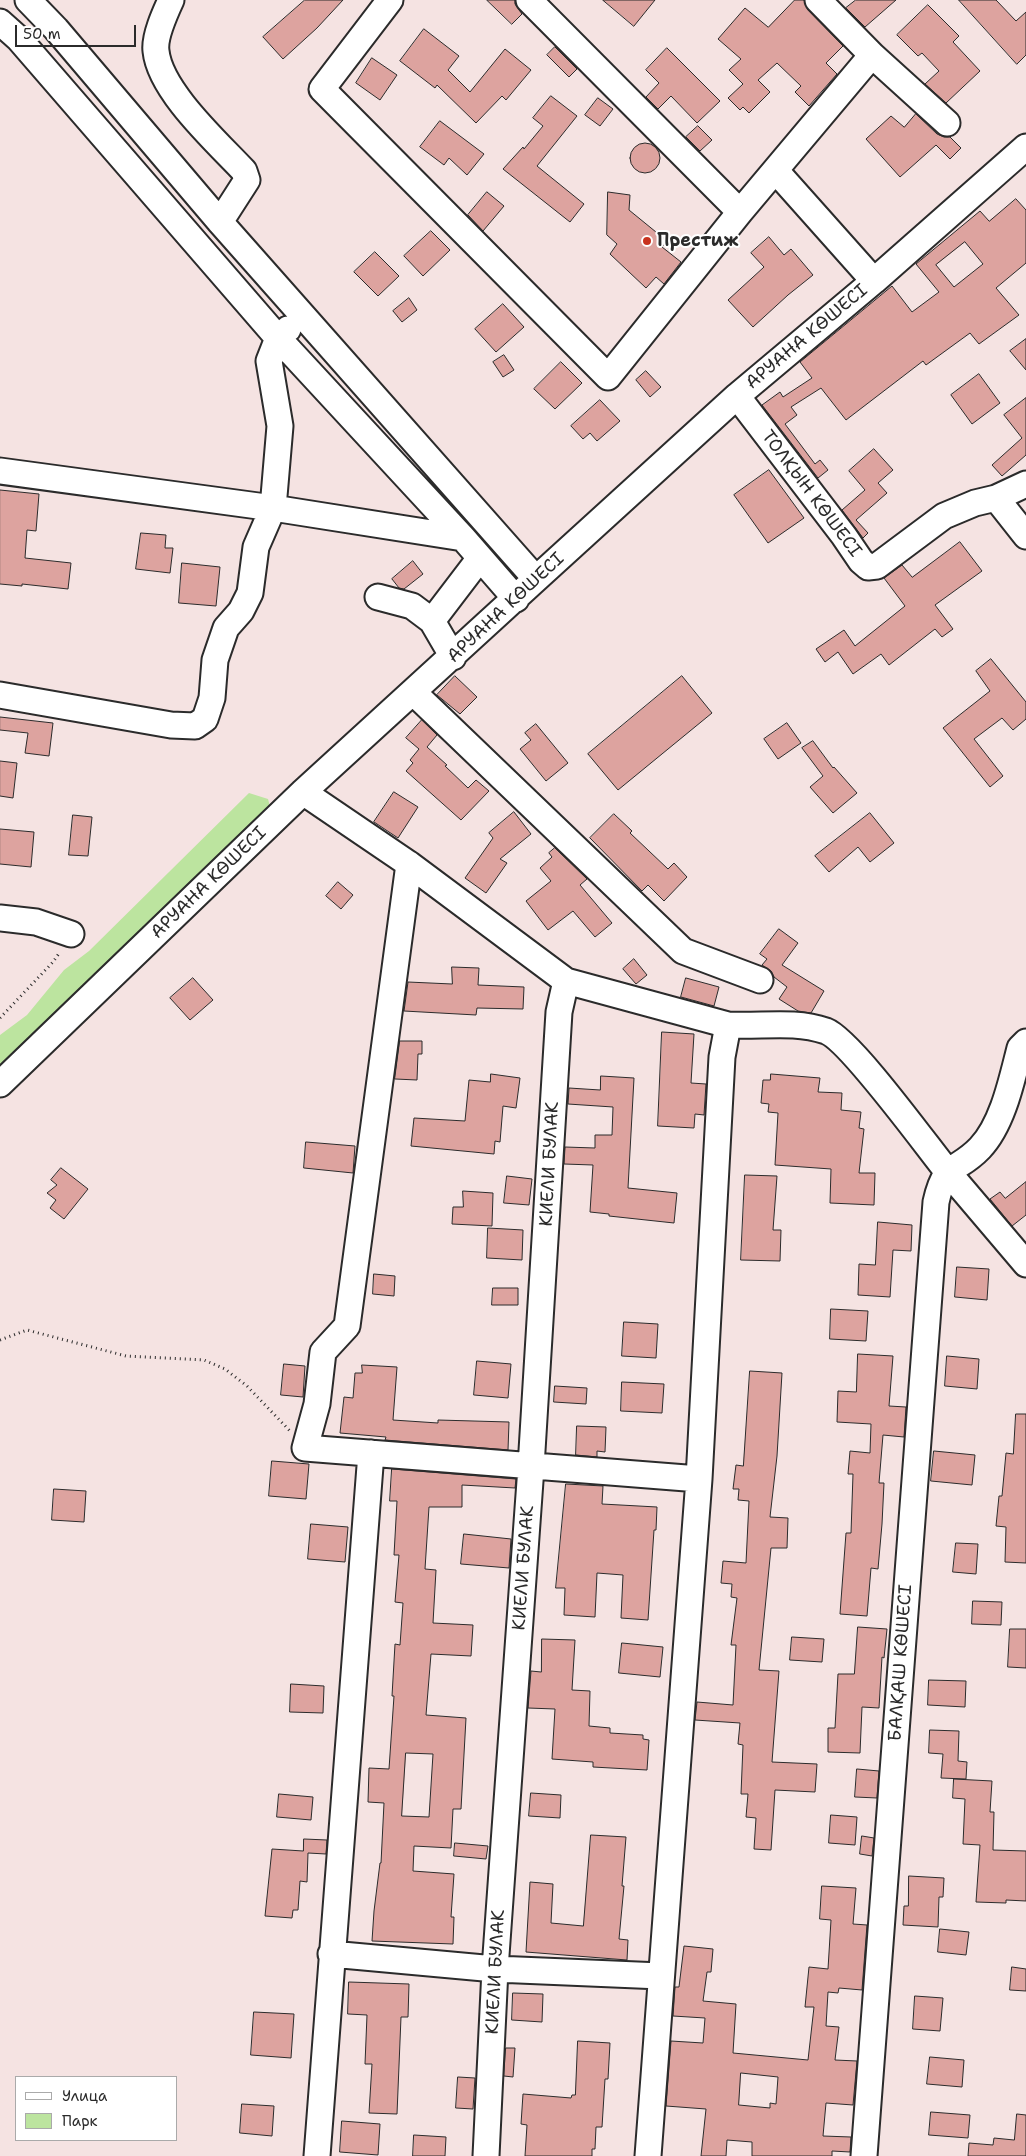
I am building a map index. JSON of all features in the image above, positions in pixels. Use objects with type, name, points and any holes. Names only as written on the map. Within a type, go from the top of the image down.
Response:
[{"type":"street","points":[[28,0],[56,29],[220,222],[536,580]]},
{"type":"street","points":[[171,0],[160,27],[156,51],[166,81],[193,116],[244,171],[247,180],[220,222]]},
{"type":"street","points":[[390,0],[322,89],[608,377],[740,212],[872,56]]},
{"type":"street","points":[[529,0],[740,212]]},
{"type":"street","points":[[818,0],[872,56],[946,123]]},
{"type":"street","points":[[0,22],[19,39],[278,338],[463,538],[516,599]]},
{"type":"street","name":"АРУАНА КӨШЕСІ","points":[[0,1084],[303,792],[414,693],[737,396],[874,281],[1026,147]]},
{"type":"street","points":[[776,171],[874,281]]},
{"type":"street","points":[[0,695],[171,725],[196,726],[205,719],[212,698],[215,660],[226,628],[241,611],[250,593],[256,547],[272,508],[280,426],[269,361],[278,338],[303,316]]},
{"type":"street","name":"ТОЛҚЫН КӨШЕСІ","points":[[737,396],[861,561],[868,567],[877,566],[944,516],[975,503],[996,498],[1026,484]]},
{"type":"street","points":[[0,471],[272,508],[463,538]]},
{"type":"street","points":[[996,498],[1026,536]]},
{"type":"street","points":[[432,621],[480,558]]},
{"type":"street","points":[[378,597],[412,606],[432,621],[453,657]]},
{"type":"street","points":[[414,693],[682,951],[760,980]]},
{"type":"street","points":[[303,792],[409,864],[566,980],[728,1025],[753,1027],[793,1024],[828,1032],[853,1054],[948,1172],[1026,1264]]},
{"type":"street","points":[[409,864],[347,1326],[323,1352],[317,1404],[305,1448],[699,1479]]},
{"type":"street","points":[[0,918],[36,922],[71,934]]},
{"type":"street","name":"КИЕЛИ БУЛАК","points":[[486,2156],[495,1969],[531,1467],[559,1012],[566,980]]},
{"type":"street","points":[[648,2156],[699,1479],[722,1057],[728,1025]]},
{"type":"street","points":[[948,1172],[981,1148],[1002,1113],[1020,1048],[1026,1042]]},
{"type":"street","name":"БАЛҚАШ КӨШЕСІ","points":[[864,2156],[936,1202],[940,1185],[948,1172]]},
{"type":"street","points":[[317,2156],[371,1453]]},
{"type":"street","points":[[332,1954],[495,1969],[661,1976]]},
{"type":"path","points":[[0,1018],[53,962],[71,934]]},
{"type":"path","points":[[0,1340],[28,1330],[126,1356],[204,1360],[226,1369],[246,1386],[305,1448]]},
{"type":"green space","points":[[249,793],[268,799],[272,814],[67,1008],[56,1012],[51,1026],[0,1069],[0,1035],[27,1015],[64,970],[89,951]]},
{"type":"building","points":[[305,0],[343,0],[317,28],[283,59],[263,37]]},
{"type":"building","points":[[487,0],[515,0],[515,4],[522,14],[512,24]]},
{"type":"building","points":[[603,0],[655,0],[634,26]]},
{"type":"building","points":[[795,0],[804,0],[808,10],[843,46],[826,63],[837,74],[809,106],[795,92],[801,86],[777,63],[758,80],[770,92],[749,113],[743,107],[740,110],[728,98],[743,84],[729,70],[741,59],[718,39],[745,8],[768,27]]},
{"type":"building","points":[[856,0],[896,0],[865,27],[846,8]]},
{"type":"building","points":[[959,0],[996,0],[1016,21],[1026,12],[1026,55],[1017,64]]},
{"type":"building","points":[[928,5],[959,36],[953,42],[980,71],[946,103],[925,84],[939,71],[922,53],[918,56],[897,35]]},
{"type":"building","points":[[424,29],[459,56],[448,70],[470,92],[505,49],[531,70],[506,100],[502,96],[476,123],[437,85],[435,88],[400,61]]},
{"type":"building","points":[[555,47],[577,69],[569,77],[547,55]]},
{"type":"building","points":[[667,48],[720,101],[697,123],[671,96],[658,109],[646,97],[659,83],[646,70]]},
{"type":"building","points":[[372,58],[397,75],[380,100],[356,83]]},
{"type":"building","points":[[551,96],[577,116],[537,166],[584,204],[570,222],[503,169],[523,147],[524,149],[543,126],[533,118]]},
{"type":"building","points":[[598,98],[613,109],[600,126],[585,115]]},
{"type":"building","points":[[916,114],[937,134],[950,137],[961,148],[950,159],[936,145],[900,177],[866,139],[891,116],[904,127]]},
{"type":"building","points":[[440,121],[484,154],[467,175],[449,158],[444,165],[420,147]]},
{"type":"building","points":[[698,126],[712,140],[700,151],[686,137]]},
{"type":"building","points":[[645,143],[651,144],[659,152],[659,164],[651,172],[645,173],[639,172],[631,164],[630,158],[631,152],[639,144]]},
{"type":"building","points":[[487,192],[504,206],[483,231],[468,215]]},
{"type":"building","points":[[608,192],[630,195],[629,210],[667,241],[662,247],[681,262],[664,284],[656,277],[646,288],[610,254],[617,244],[607,235]]},
{"type":"building","points":[[1016,199],[1026,210],[1026,263],[996,288],[1019,315],[979,344],[970,333],[926,365],[923,361],[846,420],[821,388],[791,407],[797,415],[785,424],[815,464],[820,460],[828,470],[818,478],[762,405],[780,392],[783,397],[812,378],[800,362],[892,286],[912,312],[939,292],[916,264],[980,211],[989,221]],"holes":[[[965,242],[983,264],[954,287],[936,265]]]},
{"type":"building","points":[[431,231],[450,250],[423,276],[404,256]]},
{"type":"building","points":[[769,237],[784,255],[791,249],[813,275],[753,327],[728,300],[764,267],[751,253]]},
{"type":"building","points":[[375,252],[399,276],[378,296],[354,272]]},
{"type":"building","points":[[409,298],[417,310],[402,322],[393,311]]},
{"type":"building","points":[[503,304],[524,327],[496,352],[475,329]]},
{"type":"building","points":[[1026,339],[1026,370],[1010,351]]},
{"type":"building","points":[[504,355],[514,370],[503,377],[493,362]]},
{"type":"building","points":[[561,362],[582,383],[555,409],[534,389]]},
{"type":"building","points":[[646,371],[661,387],[650,397],[636,380]]},
{"type":"building","points":[[979,374],[1000,403],[972,424],[951,395]]},
{"type":"building","points":[[1026,398],[1026,455],[1002,476],[992,465],[1022,438],[1004,415]]},
{"type":"building","points":[[600,400],[620,421],[597,441],[590,433],[583,439],[571,426]]},
{"type":"building","points":[[874,449],[893,470],[878,483],[887,493],[856,520],[868,533],[863,538],[842,510],[865,490],[849,471]]},
{"type":"building","points":[[769,470],[804,518],[768,543],[734,495]]},
{"type":"building","points":[[0,490],[39,494],[36,531],[27,530],[25,558],[71,563],[68,589],[22,584],[22,586],[0,584]]},
{"type":"building","points":[[141,533],[166,535],[165,548],[173,548],[170,573],[136,569]]},
{"type":"building","points":[[960,542],[982,571],[935,605],[953,629],[942,637],[935,629],[889,665],[881,654],[853,674],[838,652],[825,662],[816,649],[844,630],[855,646],[905,606],[884,578],[902,565],[912,577]]},
{"type":"building","points":[[413,561],[423,574],[404,589],[399,588],[392,579]]},
{"type":"building","points":[[182,563],[220,567],[216,606],[179,603]]},
{"type":"building","points":[[991,659],[1026,702],[1026,719],[1013,730],[1002,718],[974,739],[1003,776],[990,787],[943,728],[990,691],[976,671]]},
{"type":"building","points":[[455,676],[477,697],[460,714],[437,695]]},
{"type":"building","points":[[682,676],[712,713],[618,790],[588,754]]},
{"type":"building","points":[[0,717],[53,723],[49,756],[25,753],[28,733],[0,730]]},
{"type":"building","points":[[422,720],[437,735],[427,747],[468,788],[476,780],[489,791],[461,820],[406,771],[413,763],[410,760],[419,749],[406,738]]},
{"type":"building","points":[[787,723],[801,743],[778,759],[764,739]]},
{"type":"building","points":[[536,724],[568,763],[546,781],[520,749],[531,740],[525,733]]},
{"type":"building","points":[[813,741],[833,768],[857,793],[833,813],[810,787],[823,776],[802,748]]},
{"type":"building","points":[[0,761],[17,763],[13,798],[0,796]]},
{"type":"building","points":[[394,792],[418,807],[398,838],[374,822]]},
{"type":"building","points":[[514,812],[531,834],[500,859],[507,863],[486,893],[465,878],[493,838],[489,833]]},
{"type":"building","points":[[870,813],[894,843],[870,862],[858,847],[829,872],[815,856]]},
{"type":"building","points":[[614,814],[632,831],[630,833],[668,869],[674,863],[687,877],[664,901],[648,885],[642,891],[590,838]]},
{"type":"building","points":[[73,815],[92,817],[88,856],[69,855]]},
{"type":"building","points":[[0,829],[34,832],[31,867],[0,864]]},
{"type":"building","points":[[555,848],[587,879],[580,885],[612,923],[595,937],[573,911],[548,930],[526,901],[551,881],[540,868],[552,857],[549,853]]},
{"type":"building","points":[[338,882],[353,895],[341,909],[326,896]]},
{"type":"building","points":[[779,929],[798,943],[782,965],[824,991],[811,1013],[798,1011],[779,999],[787,987],[762,965],[767,959],[760,954]]},
{"type":"building","points":[[634,959],[647,975],[636,984],[623,969]]},
{"type":"building","points":[[452,967],[479,968],[478,985],[524,987],[523,1009],[477,1008],[476,1015],[404,1011],[408,982],[452,984]]},
{"type":"building","points":[[193,978],[213,1000],[190,1020],[170,998]]},
{"type":"building","points":[[686,978],[719,987],[714,1006],[681,997]]},
{"type":"building","points":[[662,1032],[694,1034],[691,1083],[706,1084],[704,1115],[695,1114],[694,1128],[658,1126]]},
{"type":"building","points":[[400,1041],[422,1041],[422,1054],[418,1054],[417,1080],[395,1079]]},
{"type":"building","points":[[491,1074],[520,1078],[516,1108],[503,1106],[500,1142],[495,1141],[494,1154],[411,1146],[414,1118],[465,1121],[469,1080],[490,1082]]},
{"type":"building","points":[[771,1074],[820,1078],[818,1092],[842,1093],[841,1110],[861,1112],[859,1128],[864,1129],[859,1173],[875,1173],[874,1205],[830,1203],[831,1169],[775,1165],[778,1113],[768,1112],[769,1104],[761,1103],[763,1080],[770,1080]]},
{"type":"building","points":[[601,1076],[634,1078],[628,1188],[677,1193],[674,1223],[590,1212],[593,1165],[564,1164],[565,1147],[595,1148],[595,1135],[612,1135],[613,1107],[568,1104],[569,1088],[600,1090]]},
{"type":"building","points":[[306,1142],[355,1146],[353,1173],[304,1168]]},
{"type":"building","points":[[61,1168],[88,1189],[64,1219],[50,1208],[56,1200],[47,1193],[57,1185],[51,1180]]},
{"type":"building","points":[[745,1175],[777,1176],[773,1230],[781,1230],[780,1261],[741,1260]]},
{"type":"building","points":[[507,1176],[532,1179],[529,1205],[504,1203]]},
{"type":"building","points":[[1026,1182],[1026,1215],[1012,1226],[990,1199],[1000,1192],[1005,1198]]},
{"type":"building","points":[[463,1191],[493,1193],[492,1226],[452,1224],[453,1207],[463,1207]]},
{"type":"building","points":[[878,1222],[912,1225],[911,1251],[893,1250],[890,1297],[858,1295],[859,1264],[875,1265]]},
{"type":"building","points":[[488,1228],[523,1230],[522,1260],[487,1258]]},
{"type":"building","points":[[957,1267],[989,1269],[987,1300],[955,1297]]},
{"type":"building","points":[[374,1274],[395,1276],[394,1296],[373,1294]]},
{"type":"building","points":[[493,1288],[518,1288],[518,1305],[492,1305]]},
{"type":"building","points":[[831,1309],[868,1311],[866,1341],[830,1339]]},
{"type":"building","points":[[624,1322],[658,1324],[656,1358],[622,1356]]},
{"type":"building","points":[[858,1354],[893,1356],[889,1406],[906,1407],[904,1437],[883,1435],[879,1483],[884,1483],[882,1524],[878,1569],[871,1568],[867,1616],[840,1614],[846,1533],[851,1533],[853,1474],[848,1474],[850,1451],[870,1453],[871,1424],[837,1422],[838,1391],[856,1392]]},
{"type":"building","points":[[947,1356],[979,1359],[977,1389],[945,1386]]},
{"type":"building","points":[[477,1361],[511,1364],[508,1398],[474,1395]]},
{"type":"building","points":[[284,1364],[305,1366],[303,1397],[281,1395]]},
{"type":"building","points":[[362,1365],[397,1367],[393,1420],[438,1423],[438,1420],[509,1422],[508,1450],[385,1440],[386,1437],[340,1433],[344,1397],[353,1398],[355,1373],[362,1373]]},
{"type":"building","points":[[750,1371],[782,1373],[777,1456],[770,1517],[788,1518],[787,1548],[771,1548],[759,1670],[779,1671],[772,1762],[817,1764],[815,1792],[775,1790],[771,1850],[754,1849],[756,1818],[746,1817],[748,1794],[741,1794],[743,1745],[738,1744],[740,1723],[695,1720],[697,1702],[733,1705],[736,1645],[731,1645],[737,1598],[731,1597],[732,1584],[721,1583],[723,1561],[746,1563],[749,1501],[738,1500],[739,1489],[733,1489],[736,1465],[743,1466]]},
{"type":"building","points":[[622,1382],[664,1384],[662,1413],[621,1411]]},
{"type":"building","points":[[555,1386],[587,1388],[586,1404],[554,1402]]},
{"type":"building","points":[[1016,1414],[1026,1414],[1026,1563],[1005,1562],[1006,1527],[996,1526],[999,1496],[1002,1496],[1006,1453],[1013,1454]]},
{"type":"building","points":[[577,1426],[606,1427],[605,1452],[597,1451],[597,1457],[576,1455]]},
{"type":"building","points":[[934,1451],[975,1455],[972,1485],[931,1481]]},
{"type":"building","points":[[272,1461],[309,1464],[306,1499],[269,1496]]},
{"type":"building","points":[[392,1469],[516,1479],[515,1488],[462,1485],[462,1507],[429,1507],[425,1569],[436,1570],[433,1623],[473,1625],[471,1656],[431,1654],[426,1715],[466,1718],[461,1809],[453,1809],[451,1848],[414,1846],[413,1871],[454,1874],[451,1917],[454,1917],[453,1944],[372,1941],[381,1863],[384,1803],[368,1802],[369,1768],[389,1769],[395,1644],[400,1645],[403,1603],[395,1602],[399,1555],[394,1555],[397,1501],[390,1501]],"holes":[[[406,1753],[433,1754],[429,1817],[402,1816]]]},
{"type":"building","points":[[566,1484],[603,1486],[602,1504],[657,1507],[648,1620],[621,1618],[623,1575],[597,1573],[595,1617],[564,1615],[565,1588],[556,1588]]},
{"type":"building","points":[[54,1489],[86,1491],[84,1522],[52,1520]]},
{"type":"building","points":[[311,1524],[348,1527],[345,1562],[308,1559]]},
{"type":"building","points":[[464,1534],[511,1539],[509,1568],[461,1564]]},
{"type":"building","points":[[956,1543],[978,1544],[976,1574],[953,1572]]},
{"type":"building","points":[[973,1601],[1002,1602],[1001,1625],[972,1624]]},
{"type":"building","points":[[858,1627],[887,1629],[884,1658],[882,1657],[879,1708],[862,1707],[860,1753],[828,1752],[828,1728],[835,1728],[838,1674],[854,1674]]},
{"type":"building","points":[[1010,1629],[1026,1629],[1026,1668],[1008,1667]]},
{"type":"building","points":[[792,1637],[824,1639],[822,1662],[790,1660]]},
{"type":"building","points":[[542,1639],[575,1640],[572,1690],[590,1691],[589,1726],[610,1728],[610,1733],[643,1735],[643,1739],[649,1740],[647,1770],[593,1767],[593,1762],[552,1759],[555,1709],[528,1708],[531,1671],[541,1672]]},
{"type":"building","points":[[622,1643],[663,1647],[660,1677],[619,1673]]},
{"type":"building","points":[[929,1680],[966,1681],[965,1707],[928,1705]]},
{"type":"building","points":[[291,1684],[324,1686],[323,1713],[290,1712]]},
{"type":"building","points":[[930,1730],[959,1731],[958,1761],[967,1762],[966,1779],[941,1778],[943,1754],[929,1753]]},
{"type":"building","points":[[857,1769],[879,1771],[877,1798],[855,1797]]},
{"type":"building","points":[[954,1779],[992,1781],[990,1812],[994,1812],[993,1850],[1026,1851],[1026,1901],[1006,1900],[1006,1903],[976,1902],[980,1845],[963,1844],[965,1799],[953,1798]]},
{"type":"building","points":[[531,1793],[561,1795],[560,1818],[529,1816]]},
{"type":"building","points":[[279,1794],[313,1797],[311,1820],[277,1817]]},
{"type":"building","points":[[831,1815],[857,1817],[855,1845],[829,1843]]},
{"type":"building","points":[[591,1835],[626,1837],[619,1939],[628,1940],[627,1960],[526,1952],[530,1882],[553,1884],[551,1923],[583,1926]]},
{"type":"building","points":[[862,1836],[874,1838],[872,1856],[860,1854]]},
{"type":"building","points":[[304,1839],[327,1840],[326,1854],[308,1853],[307,1882],[300,1881],[298,1910],[293,1910],[292,1918],[265,1916],[272,1849],[303,1851]]},
{"type":"building","points":[[455,1843],[488,1846],[486,1859],[454,1856]]},
{"type":"building","points":[[909,1876],[944,1878],[943,1897],[939,1897],[938,1927],[903,1925],[904,1906],[908,1906]]},
{"type":"building","points":[[822,1886],[856,1888],[853,1924],[867,1925],[862,1990],[839,1988],[838,1993],[828,1992],[826,2026],[839,2027],[835,2060],[857,2061],[853,2105],[826,2103],[823,2136],[851,2137],[850,2152],[832,2151],[832,2156],[752,2156],[752,2142],[727,2140],[726,2156],[701,2156],[706,2109],[666,2106],[671,2041],[703,2043],[705,2018],[673,2016],[675,1987],[679,1987],[684,1946],[713,1949],[711,1972],[707,1972],[703,2001],[736,2004],[733,2053],[808,2060],[814,2007],[805,2007],[809,1967],[828,1969],[831,1920],[820,1919]],"holes":[[[741,2073],[778,2077],[776,2104],[770,2103],[770,2108],[739,2105]]]},
{"type":"building","points":[[940,1929],[969,1932],[966,1955],[938,1952]]},
{"type":"building","points":[[1012,1967],[1026,1969],[1026,1991],[1010,1990]]},
{"type":"building","points":[[349,1982],[409,1984],[408,2017],[401,2017],[397,2114],[369,2113],[372,2064],[365,2064],[367,2015],[348,2014]]},
{"type":"building","points":[[513,1993],[543,1994],[542,2022],[512,2020]]},
{"type":"building","points":[[915,1996],[943,1998],[940,2031],[913,2029]]},
{"type":"building","points":[[254,2012],[294,2014],[291,2058],[251,2055]]},
{"type":"building","points":[[578,2041],[610,2043],[608,2079],[605,2079],[602,2127],[596,2127],[595,2149],[592,2149],[592,2156],[525,2156],[527,2125],[521,2124],[523,2094],[571,2098],[572,2095],[575,2095]]},
{"type":"building","points":[[506,2048],[515,2048],[513,2077],[504,2076]]},
{"type":"building","points":[[930,2057],[964,2060],[962,2087],[927,2084]]},
{"type":"building","points":[[458,2077],[475,2078],[473,2109],[456,2108]]},
{"type":"building","points":[[242,2104],[274,2106],[272,2136],[240,2133]]},
{"type":"building","points":[[931,2112],[970,2115],[968,2138],[929,2135]]},
{"type":"building","points":[[1017,2114],[1026,2115],[1026,2156],[968,2156],[969,2143],[993,2145],[994,2138],[1014,2140]]},
{"type":"building","points":[[342,2121],[380,2124],[378,2155],[340,2152]]},
{"type":"building","points":[[414,2135],[446,2137],[445,2156],[413,2156]]},
{"type":"place","name":"Престиж","points":[[647,241]]}]
